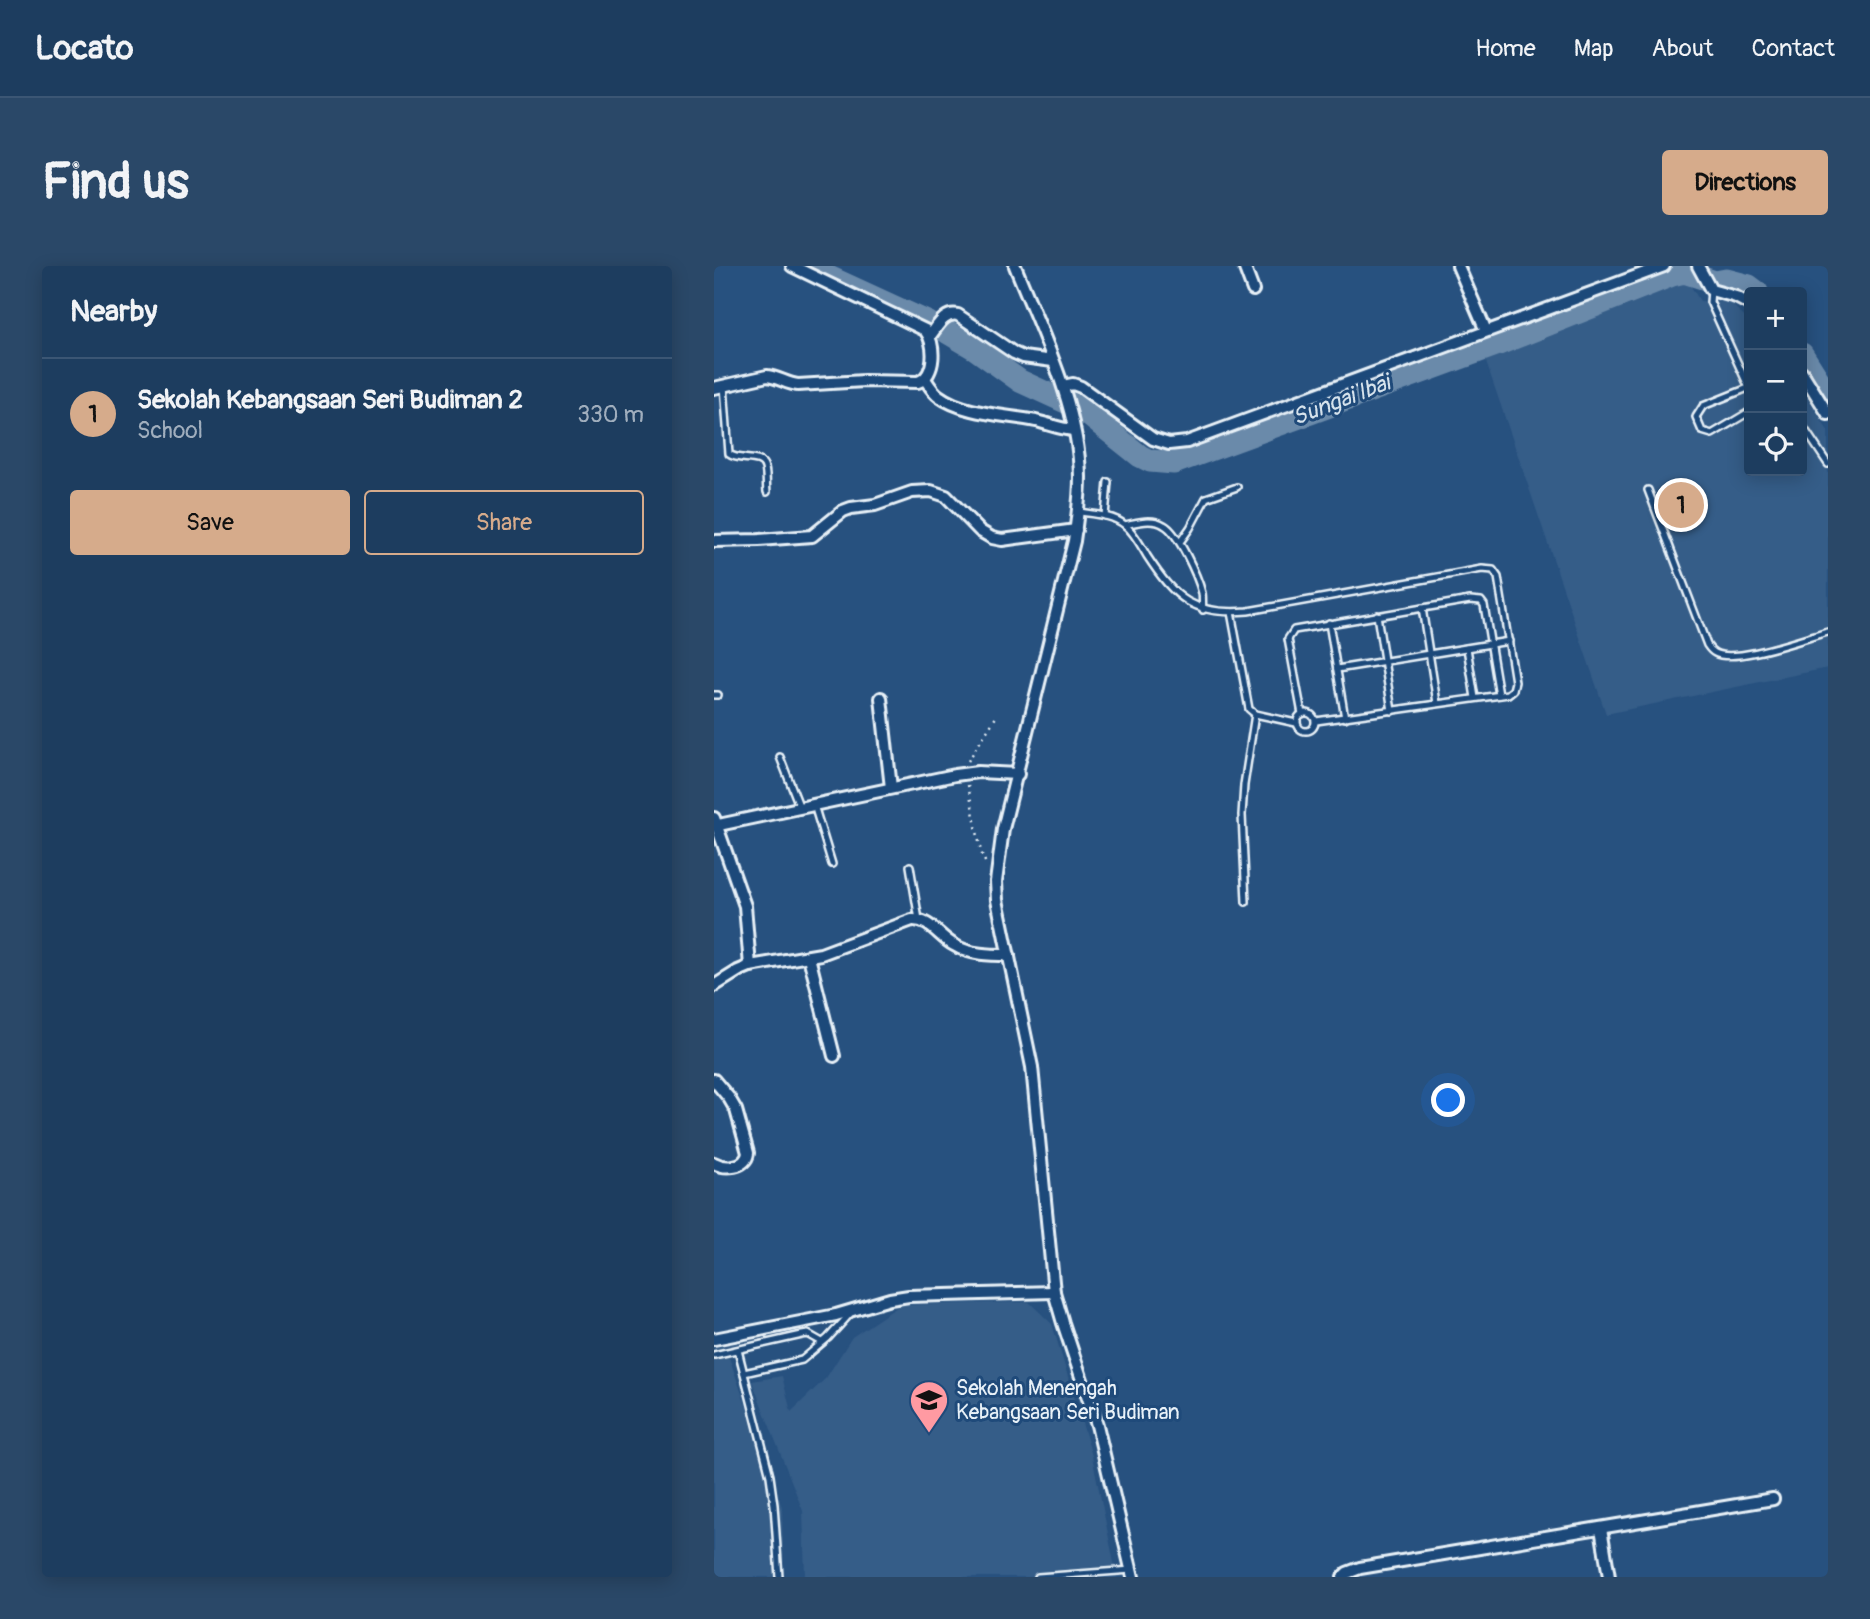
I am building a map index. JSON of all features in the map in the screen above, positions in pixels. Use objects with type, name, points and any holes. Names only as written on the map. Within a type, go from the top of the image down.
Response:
[{"type":"street","points":[[792,266],[917,325],[930,336]]},
{"type":"street","points":[[1015,266],[1063,386],[1080,475],[1076,530],[1003,829],[996,882],[997,900],[1032,1067],[1054,1292],[1097,1425],[1132,1573]]},
{"type":"street","points":[[1244,266],[1252,290]]},
{"type":"street","points":[[1458,266],[1486,331]]},
{"type":"street","points":[[1063,386],[1073,384],[1081,387],[1153,439],[1169,444],[1188,442],[1664,266]]},
{"type":"street","points":[[1698,266],[1708,286],[1744,301]]},
{"type":"street","points":[[719,386],[767,376],[798,385],[864,380],[918,382],[929,374],[932,359],[930,336],[946,316],[951,314],[958,315],[1014,353],[1023,357],[1053,361]]},
{"type":"street","points":[[925,379],[937,395],[947,401],[975,410],[1073,430]]},
{"type":"street","points":[[1807,380],[1828,414]]},
{"type":"street","points":[[714,541],[812,536],[843,511],[876,505],[912,492],[930,491],[946,496],[980,531],[992,538],[1002,540],[1076,530]]},
{"type":"street","points":[[881,698],[891,788]]},
{"type":"street","points":[[750,966],[746,906],[715,823],[966,773],[1018,774]]},
{"type":"street","points":[[714,986],[750,966],[808,957],[847,945],[903,922],[919,920],[927,923],[953,945],[975,953],[1009,955]]},
{"type":"street","points":[[808,957],[834,1056]]},
{"type":"street","points":[[714,1098],[717,1084]]},
{"type":"street","points":[[714,1163],[729,1167],[744,1163],[748,1157],[736,1110],[717,1084]]},
{"type":"street","points":[[714,1339],[807,1322],[909,1296],[1054,1292]]},
{"type":"street","points":[[1343,1577],[1360,1568],[1773,1499]]},
{"type":"street","points":[[1601,1528],[1609,1577]]},
{"type":"lane","points":[[1708,286],[1710,302],[1744,377]]},
{"type":"lane","points":[[719,386],[729,454],[734,458],[762,463],[765,466],[767,492]]},
{"type":"lane","points":[[1744,390],[1703,406],[1696,417],[1702,431],[1712,434],[1747,413]]},
{"type":"lane","points":[[1807,432],[1828,464]]},
{"type":"lane","points":[[1105,516],[1108,482]]},
{"type":"lane","points":[[1180,542],[1206,498],[1237,487]]},
{"type":"lane","points":[[1648,490],[1707,645],[1715,653],[1743,656],[1828,632]]},
{"type":"lane","points":[[1078,512],[1105,516],[1125,525],[1161,578],[1176,594],[1203,610],[1231,612],[1482,569],[1493,570],[1498,577],[1509,641],[1515,682],[1513,690],[1508,694],[1316,722]]},
{"type":"lane","points":[[1125,525],[1158,522],[1166,526],[1180,542],[1202,594],[1203,610]]},
{"type":"lane","points":[[1303,714],[1288,639],[1294,630],[1470,600],[1481,601],[1484,605],[1499,695]]},
{"type":"lane","points":[[1422,608],[1437,703]]},
{"type":"lane","points":[[1231,612],[1249,709],[1255,714],[1297,723]]},
{"type":"lane","points":[[1377,615],[1392,711]]},
{"type":"lane","points":[[1329,623],[1345,718]]},
{"type":"lane","points":[[1337,669],[1509,641]]},
{"type":"lane","points":[[1467,648],[1475,698]]},
{"type":"lane","points":[[1246,902],[1242,815],[1255,714]]},
{"type":"lane","points":[[1303,714],[1311,715],[1316,722],[1312,730],[1307,732],[1301,731],[1297,723],[1303,714]]},
{"type":"lane","points":[[780,757],[800,808]]},
{"type":"lane","points":[[814,805],[832,864]]},
{"type":"lane","points":[[910,866],[919,920]]},
{"type":"lane","points":[[744,1373],[802,1360],[853,1311]]},
{"type":"lane","points":[[807,1322],[808,1334]]},
{"type":"lane","points":[[714,1355],[808,1334],[822,1342]]},
{"type":"lane","points":[[738,1350],[770,1476],[779,1577]]},
{"type":"lane","points":[[1038,1577],[1132,1573]]},
{"type":"path","points":[[996,882],[981,852],[966,773],[971,754],[998,714]]},
{"type":"shaded area","points":[[1687,280],[1700,301],[1730,302],[1744,317],[1744,476],[1807,476],[1807,397],[1828,431],[1828,668],[1606,714],[1485,359]]},
{"type":"shaded area","name":"Sekolah Menengah Kebangsaan Seri Budiman","points":[[1029,1302],[1052,1324],[1092,1456],[1117,1577],[805,1577],[803,1511],[752,1381],[782,1376],[791,1412],[826,1378],[852,1337],[900,1305]]},
{"type":"shaded area","points":[[725,1346],[782,1507],[784,1577],[714,1577],[714,1348]]},
{"type":"waterway","name":"Sungai Ibai","points":[[805,266],[929,323]]},
{"type":"waterway","name":"Sungai Ibai","points":[[947,332],[1020,381],[1081,409],[1140,456],[1150,461],[1174,463],[1496,345],[1672,275],[1684,272],[1715,282],[1726,280],[1750,287]]},
{"type":"waterway","name":"Sungai Ibai","points":[[1807,362],[1828,395]]},
{"type":"place","name":"Sekolah Kebangsaan Seri Budiman 2","points":[[1681,505]]},
{"type":"place","name":"Sekolah Menengah Kebangsaan Seri Budiman","points":[[929,1434]]}]
